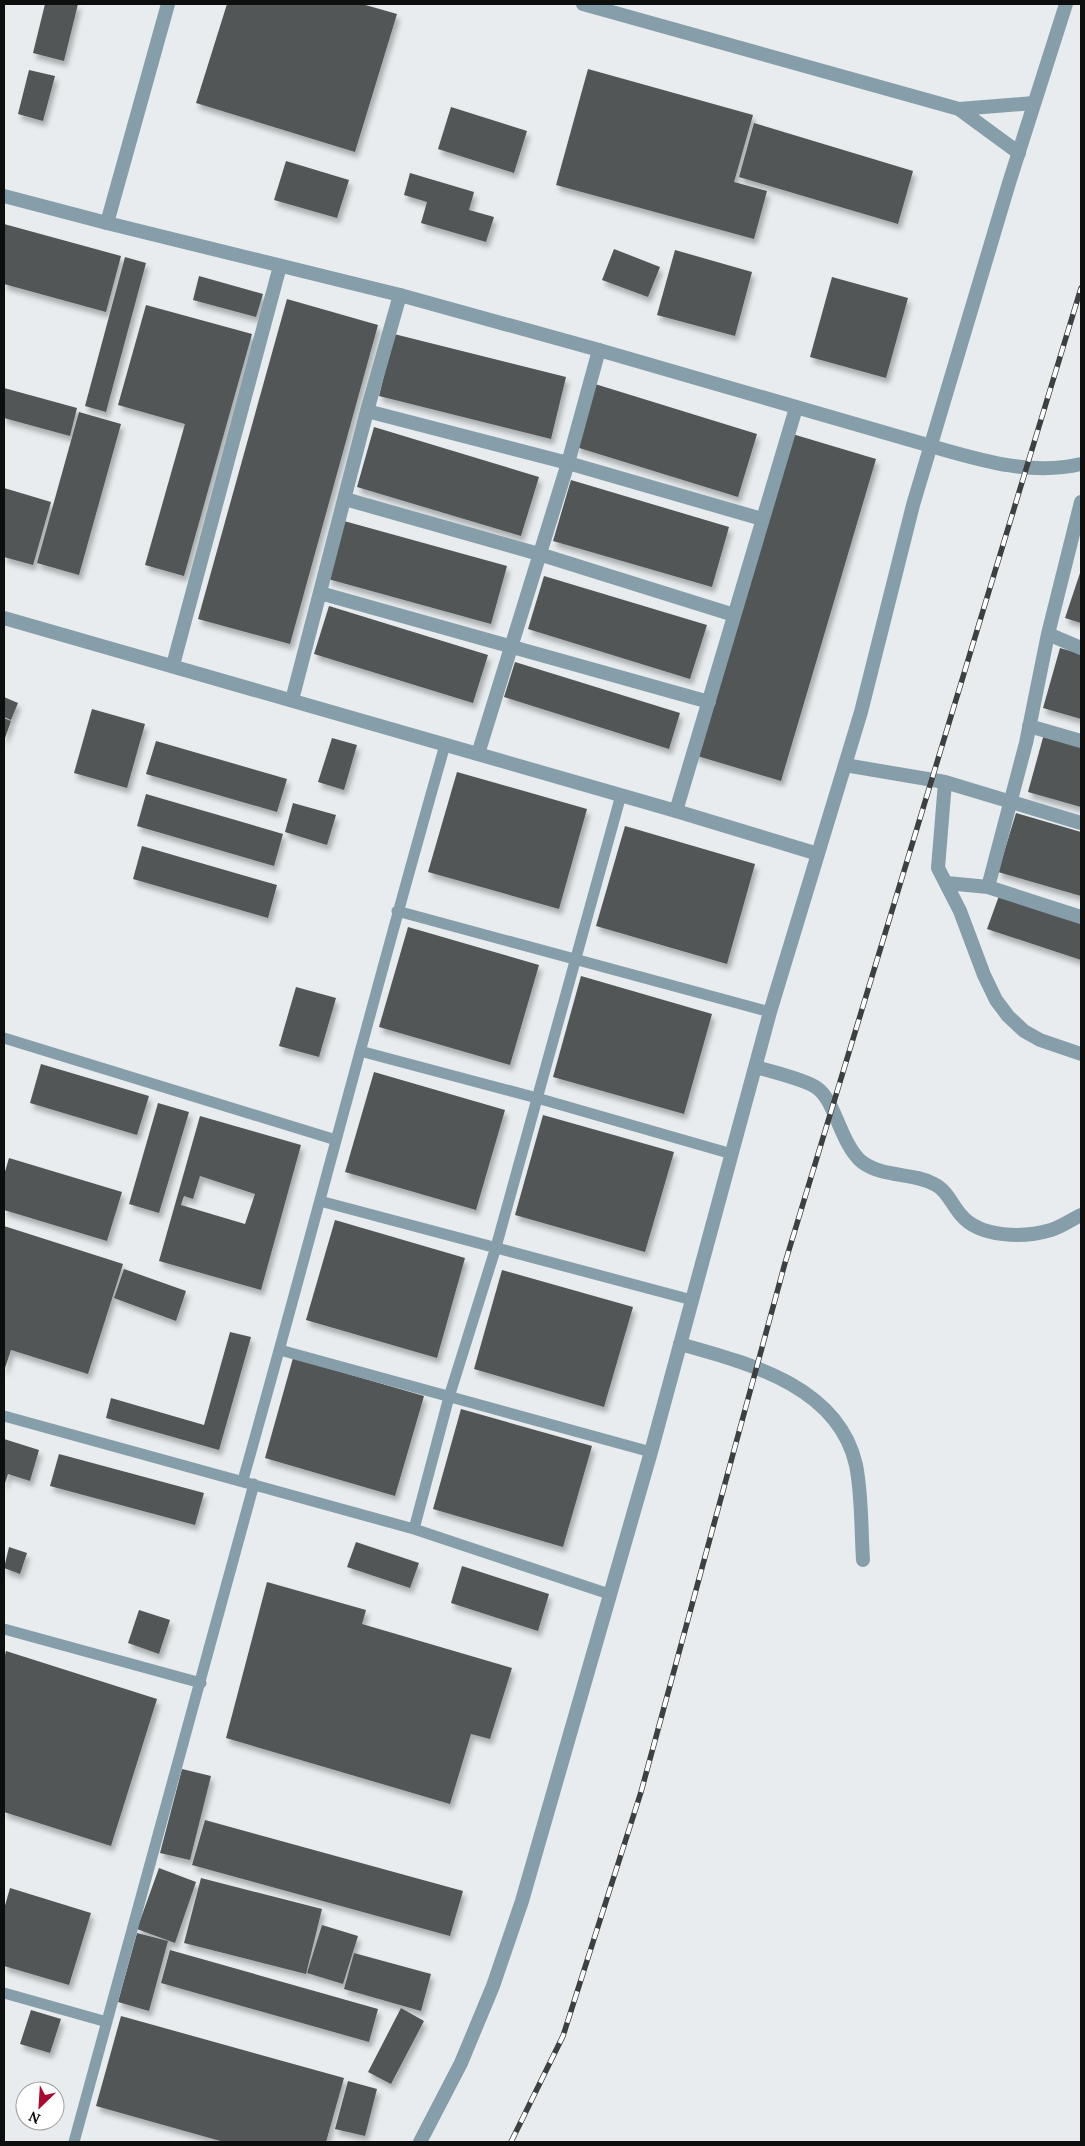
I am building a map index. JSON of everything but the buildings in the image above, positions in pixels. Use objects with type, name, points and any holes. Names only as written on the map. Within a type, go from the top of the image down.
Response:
[{"type":"street","points":[[107,223],[168,4]]},
{"type":"street","points":[[584,4],[959,109],[1034,103]]},
{"type":"street","points":[[420,2142],[461,2063],[493,1986],[540,1842],[609,1594],[651,1452],[770,1012],[864,702],[913,505],[1034,103],[1066,4]]},
{"type":"street","points":[[959,109],[1019,153]]},
{"type":"street","points":[[4,196],[400,295],[989,462],[1025,468],[1081,464]]},
{"type":"street","points":[[173,665],[280,266]]},
{"type":"street","points":[[292,700],[367,411],[400,295]]},
{"type":"street","points":[[478,754],[568,463],[599,350]]},
{"type":"street","points":[[676,811],[796,408]]},
{"type":"street","points":[[367,411],[568,463],[762,519]]},
{"type":"street","points":[[345,499],[539,554],[734,614]]},
{"type":"street","points":[[988,887],[1012,800],[1048,634],[1081,502]]},
{"type":"street","points":[[1068,554],[1081,559]]},
{"type":"street","points":[[320,593],[708,702]]},
{"type":"street","points":[[4,618],[173,665],[818,854]]},
{"type":"street","points":[[1048,634],[1081,648]]},
{"type":"street","points":[[1029,726],[1081,741]]},
{"type":"street","points":[[845,765],[945,782],[1012,800],[1081,823]]},
{"type":"street","points":[[945,782],[937,864],[960,911],[984,975],[996,1000],[1008,1016],[1024,1031],[1040,1040],[1081,1054]]},
{"type":"street","points":[[947,883],[988,887],[1081,917]]},
{"type":"street","points":[[756,1067],[817,1088],[825,1098],[851,1149],[862,1161],[874,1169],[886,1173],[929,1181],[937,1185],[961,1215],[978,1228],[1004,1233],[1040,1232],[1052,1229],[1081,1215]]},
{"type":"street","points":[[680,1344],[728,1358],[768,1373],[794,1386],[820,1404],[833,1418],[850,1449],[856,1465],[863,1560]]},
{"type":"lane","points":[[243,1480],[280,1350],[397,911],[445,745]]},
{"type":"lane","points":[[414,1529],[450,1397],[496,1248],[621,795]]},
{"type":"lane","points":[[397,911],[770,1012]]},
{"type":"lane","points":[[4,1038],[336,1140]]},
{"type":"lane","points":[[360,1051],[537,1098],[732,1154]]},
{"type":"lane","points":[[320,1201],[692,1300]]},
{"type":"lane","points":[[280,1350],[651,1452]]},
{"type":"lane","points":[[4,1416],[243,1480],[414,1529],[609,1594]]},
{"type":"lane","points":[[74,2142],[254,1484]]},
{"type":"lane","points":[[4,1629],[201,1683]]},
{"type":"lane","points":[[4,1993],[107,2022]]},
{"type":"railway","points":[[511,2142],[563,2036],[641,1792],[785,1263],[1081,288]]}]
